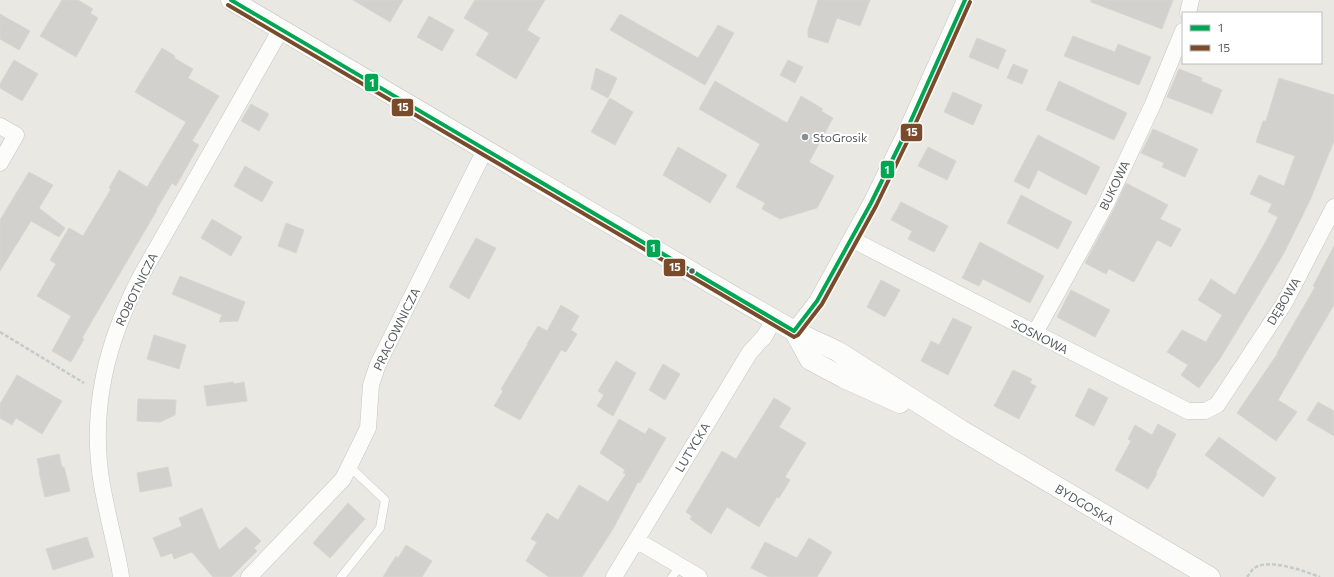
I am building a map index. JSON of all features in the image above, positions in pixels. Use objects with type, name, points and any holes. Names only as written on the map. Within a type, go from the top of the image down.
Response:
[{"type":"street","points":[[231,0],[794,331],[817,301],[851,239],[904,136],[965,0]]},
{"type":"street","points":[[1188,12],[1192,0]]},
{"type":"street","name":"ROBOTNICZA","points":[[121,577],[102,484],[99,458],[99,406],[109,351],[128,300],[280,29]]},
{"type":"street","name":"BUKOWA","points":[[1035,333],[1106,204],[1153,104],[1182,33]]},
{"type":"street","points":[[0,126],[16,135],[0,163]]},
{"type":"street","name":"PRACOWNICZA","points":[[249,577],[343,479],[368,428],[371,385],[378,364],[485,150]]},
{"type":"street","name":"DĘBOWA","points":[[1226,392],[1285,302],[1334,207]]},
{"type":"street","name":"SOSNOWA","points":[[851,239],[1188,411],[1205,411],[1217,405],[1226,392]]},
{"type":"street","name":"LUTYCKA","points":[[614,577],[750,352],[764,337],[774,320]]},
{"type":"street","name":"BYDGOSKA","points":[[794,331],[810,360],[844,378],[961,430],[1210,577]]},
{"type":"street","points":[[636,540],[676,572],[699,577]]},
{"type":"lane","points":[[341,577],[380,528],[385,500],[349,466]]},
{"type":"path","points":[[0,332],[83,383],[102,389]]},
{"type":"path","points":[[1247,577],[1253,569],[1266,565],[1279,565],[1302,570],[1320,577]]},
{"type":"building","points":[[62,0],[78,0],[93,9],[90,13],[98,18],[76,57],[40,36]]},
{"type":"building","points":[[353,0],[403,0],[390,22]]},
{"type":"building","points":[[475,0],[545,0],[527,30],[540,38],[516,79],[476,55],[489,33],[464,18]]},
{"type":"building","points":[[818,0],[870,0],[860,26],[837,18],[828,43],[808,37],[808,30]]},
{"type":"building","points":[[1091,0],[1173,0],[1162,29],[1091,2]]},
{"type":"building","points":[[0,14],[30,31],[19,50],[0,39]]},
{"type":"building","points":[[620,14],[698,58],[718,25],[734,33],[705,85],[610,30]]},
{"type":"building","points":[[429,16],[454,30],[442,51],[417,37]]},
{"type":"building","points":[[1073,36],[1115,52],[1118,44],[1151,57],[1139,85],[1064,56]]},
{"type":"building","points":[[977,38],[1006,50],[998,69],[969,57]]},
{"type":"building","points":[[162,48],[175,56],[174,58],[193,69],[188,78],[219,96],[192,141],[199,145],[176,186],[172,183],[156,210],[82,338],[84,339],[71,362],[52,351],[71,316],[37,296],[56,264],[50,260],[69,228],[83,236],[111,189],[109,188],[119,170],[147,187],[186,122],[135,92]]},
{"type":"building","points":[[14,60],[38,74],[22,101],[0,88],[0,84]]},
{"type":"building","points":[[788,60],[803,67],[795,83],[780,75]]},
{"type":"building","points":[[1013,64],[1028,70],[1022,84],[1007,78]]},
{"type":"building","points":[[596,68],[617,78],[608,98],[591,89]]},
{"type":"building","points":[[1179,69],[1202,78],[1201,81],[1222,90],[1212,114],[1167,97]]},
{"type":"building","points":[[1279,78],[1334,95],[1334,141],[1311,198],[1284,253],[1221,357],[1199,388],[1181,375],[1188,365],[1167,352],[1182,330],[1206,342],[1222,315],[1198,300],[1211,279],[1235,295],[1278,217],[1268,212],[1272,204],[1250,194],[1259,175],[1284,186],[1295,156],[1256,142],[1263,121],[1266,121]]},
{"type":"building","points":[[715,81],[787,123],[801,96],[823,109],[821,111],[833,118],[809,162],[834,176],[817,208],[780,219],[762,209],[765,203],[736,187],[760,144],[699,109]]},
{"type":"building","points":[[1059,81],[1127,113],[1114,140],[1046,110]]},
{"type":"building","points":[[953,92],[982,105],[973,125],[944,112]]},
{"type":"building","points":[[610,98],[633,112],[615,145],[591,132]]},
{"type":"building","points":[[251,104],[269,114],[259,131],[241,121]]},
{"type":"building","points":[[1153,129],[1198,149],[1185,177],[1162,167],[1164,163],[1141,153]]},
{"type":"building","points":[[1038,135],[1100,167],[1086,195],[1038,170],[1029,189],[1014,181]]},
{"type":"building","points":[[678,147],[727,175],[710,203],[663,175]]},
{"type":"building","points":[[928,147],[956,161],[947,180],[918,166]]},
{"type":"building","points":[[245,166],[273,182],[262,202],[234,186]]},
{"type":"building","points":[[29,172],[53,185],[39,208],[65,228],[59,237],[31,221],[0,271],[0,220]]},
{"type":"building","points":[[1126,183],[1168,205],[1160,219],[1181,229],[1171,247],[1157,240],[1134,282],[1109,269],[1106,274],[1085,263]]},
{"type":"building","points":[[1021,195],[1072,222],[1058,249],[1007,223]]},
{"type":"building","points":[[901,202],[948,226],[934,252],[908,239],[912,231],[891,220]]},
{"type":"building","points":[[212,219],[242,237],[231,256],[201,238]]},
{"type":"building","points":[[286,223],[304,230],[296,253],[278,246]]},
{"type":"building","points":[[476,238],[496,248],[469,299],[449,287]]},
{"type":"building","points":[[980,242],[1044,276],[1030,303],[983,279],[979,286],[962,278]]},
{"type":"building","points":[[1334,246],[1334,305],[1278,400],[1297,412],[1276,441],[1237,413],[1278,353],[1315,287],[1313,286]]},
{"type":"building","points":[[180,276],[245,302],[238,321],[219,322],[222,315],[172,294]]},
{"type":"building","points":[[881,280],[900,290],[885,317],[867,307]]},
{"type":"building","points":[[1071,290],[1110,310],[1095,337],[1057,317]]},
{"type":"building","points":[[561,305],[579,316],[571,330],[577,334],[566,352],[561,350],[520,420],[494,406],[503,391],[501,389],[538,326],[547,331]]},
{"type":"building","points":[[953,318],[972,327],[948,375],[921,361],[931,341],[939,345]]},
{"type":"building","points":[[154,335],[186,345],[179,369],[147,359]]},
{"type":"building","points":[[616,361],[636,373],[613,416],[597,406],[604,395],[598,391]]},
{"type":"building","points":[[663,364],[680,374],[665,400],[649,390]]},
{"type":"building","points":[[1013,370],[1032,379],[1030,383],[1036,386],[1019,419],[994,406]]},
{"type":"building","points":[[17,375],[62,401],[42,434],[16,418],[12,425],[0,418],[0,404]]},
{"type":"building","points":[[233,382],[234,384],[244,382],[247,401],[207,406],[204,386]]},
{"type":"building","points":[[1089,388],[1108,398],[1094,426],[1075,416]]},
{"type":"building","points":[[774,398],[791,408],[779,427],[806,443],[785,477],[790,480],[779,498],[777,497],[759,527],[727,507],[711,534],[690,519],[692,516],[686,512],[722,451],[736,459]]},
{"type":"building","points":[[138,399],[176,400],[175,415],[160,422],[137,421]]},
{"type":"building","points":[[1318,402],[1334,411],[1334,436],[1307,420]]},
{"type":"building","points":[[619,419],[645,434],[649,428],[666,438],[640,483],[638,482],[613,529],[582,577],[549,577],[526,561],[537,542],[531,539],[547,513],[558,520],[579,485],[608,502],[626,474],[623,473],[625,470],[600,453]]},
{"type":"building","points":[[1158,424],[1176,434],[1156,473],[1157,474],[1148,489],[1115,470],[1131,441],[1128,439],[1135,425],[1152,435]]},
{"type":"building","points":[[1219,437],[1276,478],[1263,497],[1205,455]]},
{"type":"building","points":[[59,454],[70,491],[45,497],[37,459]]},
{"type":"building","points":[[168,467],[172,486],[140,492],[137,473]]},
{"type":"building","points":[[348,503],[365,519],[330,558],[313,543]]},
{"type":"building","points":[[202,508],[219,550],[246,527],[261,541],[254,548],[257,551],[231,577],[213,577],[192,552],[174,559],[172,553],[161,557],[153,538],[182,526],[179,518]]},
{"type":"building","points":[[87,537],[94,557],[53,570],[46,549]]},
{"type":"building","points":[[809,538],[832,552],[817,577],[769,577],[751,568],[765,542],[797,558]]},
{"type":"building","points":[[406,545],[432,561],[422,577],[383,577],[396,556],[398,558]]},
{"type":"transit line","name":"1","points":[[231,0],[794,331]]},
{"type":"transit line","name":"1","points":[[794,331],[817,301],[871,203],[904,136],[965,0]]},
{"type":"transit line","name":"15","points":[[228,5],[794,337],[798,335],[822,304],[876,206],[909,138],[970,2]]},
{"type":"place","name":"StoGrosik","points":[[805,137]]}]
